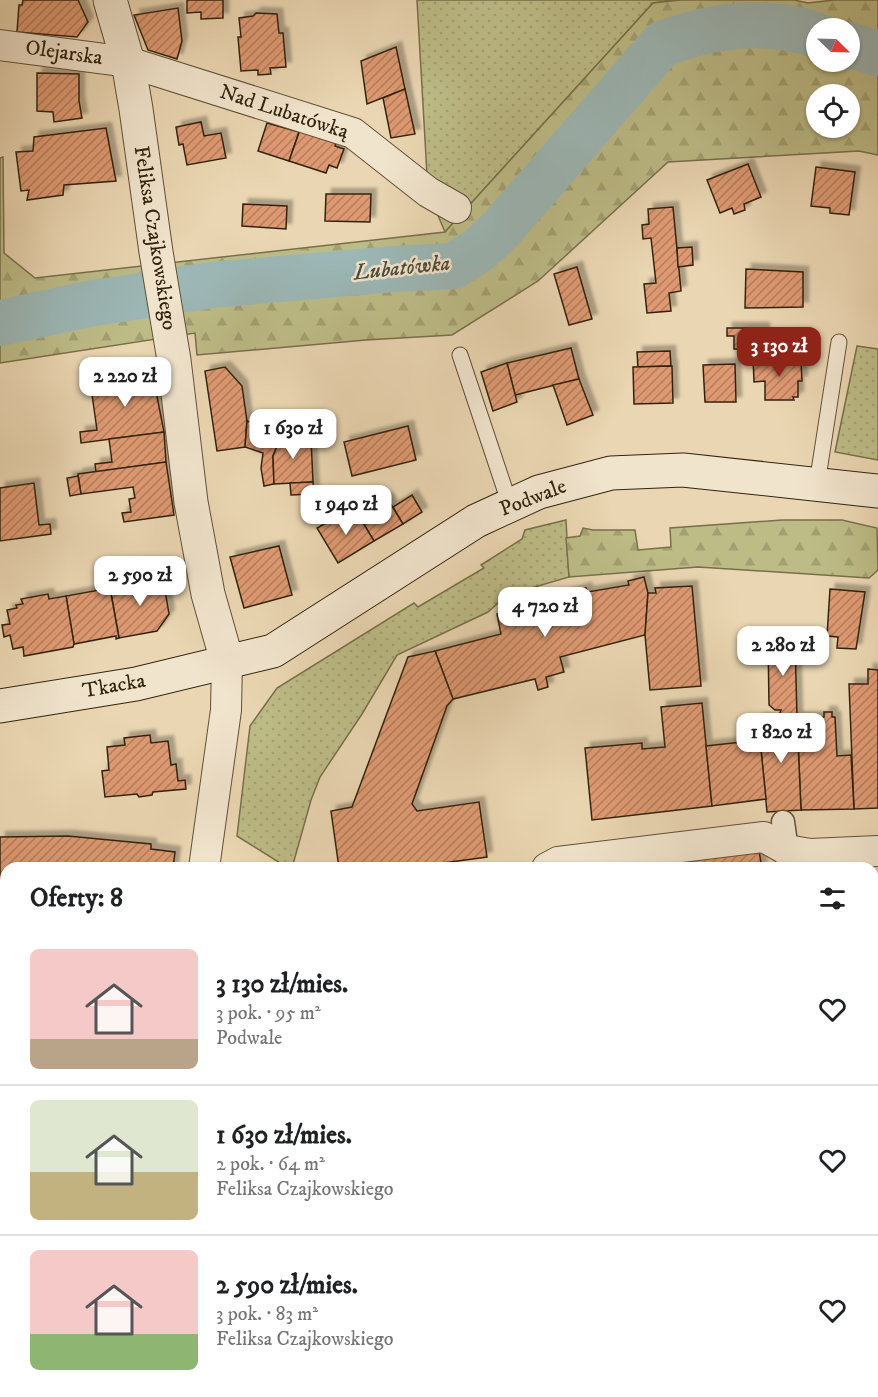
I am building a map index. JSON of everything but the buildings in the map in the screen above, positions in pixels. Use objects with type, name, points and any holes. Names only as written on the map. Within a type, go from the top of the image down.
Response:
[{"type":"main road","name":"Feliksa Czajkowskiego","points":[[110,0],[128,62],[170,341],[191,502],[208,594],[227,661]]},
{"type":"main road","name":"Podwale","points":[[227,661],[273,651],[466,527],[539,492],[611,473],[684,470],[864,489]]},
{"type":"main road","name":"Tkacka","points":[[0,706],[136,684],[227,661]]},
{"type":"street","name":"Olejarska","points":[[0,45],[128,62]]},
{"type":"street","name":"Nad Lubatówką","points":[[128,62],[353,133],[428,192],[456,208]]},
{"type":"street","points":[[864,489],[878,505]]},
{"type":"street","name":"Feliksa Czajkowskiego","points":[[205,862],[225,710],[227,661]]},
{"type":"street","points":[[558,862],[783,841],[810,854],[878,851]]},
{"type":"lane","points":[[817,484],[839,342]]},
{"type":"lane","points":[[460,355],[510,505]]},
{"type":"green space","points":[[417,0],[680,0],[653,3],[445,232],[428,192]]},
{"type":"green space","points":[[680,0],[794,0],[808,3],[834,0],[878,0],[878,155],[859,151],[668,162],[538,281],[452,335],[197,355],[195,333],[0,363],[0,158],[3,157],[4,253],[35,278],[445,232],[653,3]]},
{"type":"green space","points":[[857,346],[878,349],[878,460],[835,452]]},
{"type":"green space","points":[[566,520],[569,577],[507,595],[488,612],[397,655],[362,714],[320,777],[294,862],[278,862],[237,836],[250,726],[277,688],[414,603],[418,607],[484,568],[481,565],[522,539],[525,530]]},
{"type":"green space","points":[[782,520],[842,520],[877,528],[878,570],[869,578],[698,567],[569,577],[566,538],[580,536],[583,528],[635,530],[638,550],[671,547],[670,528]]},
{"type":"waterway","name":"Lubatówka","points":[[0,323],[88,304],[211,285],[454,266],[480,249],[501,229],[662,44],[700,32],[739,26],[758,25],[806,32]]},
{"type":"waterway","name":"Lubatówka","points":[[860,48],[878,53]]}]
